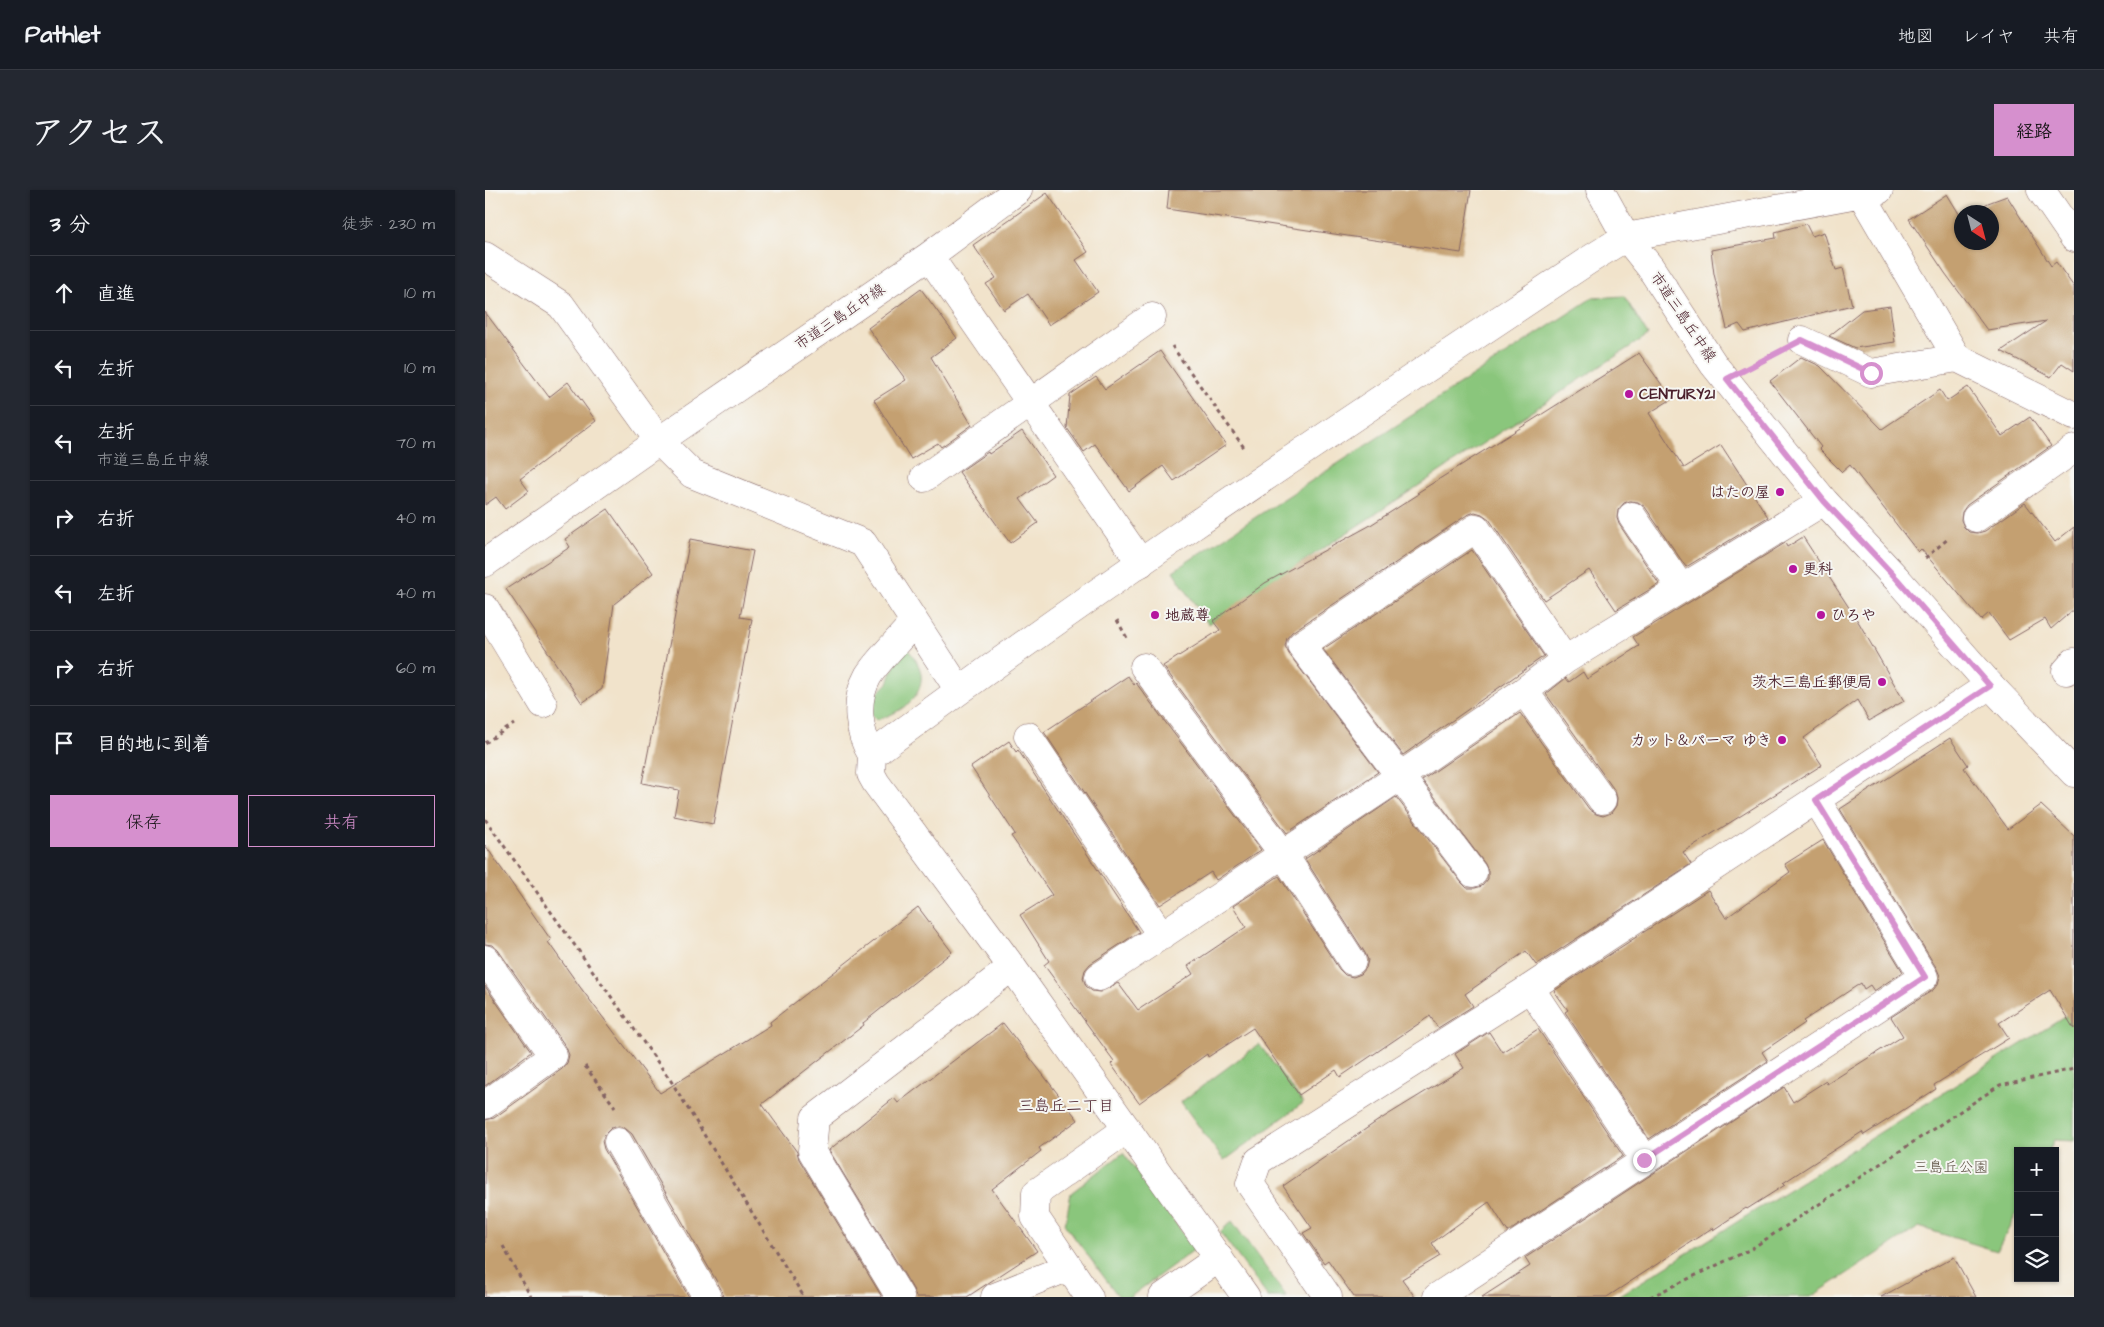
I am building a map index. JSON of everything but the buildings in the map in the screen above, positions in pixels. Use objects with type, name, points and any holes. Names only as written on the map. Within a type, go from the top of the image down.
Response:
[{"type":"street","name":"市道三島丘中線","points":[[485,563],[929,256],[1018,190]]},
{"type":"street","name":"市道三島丘中線","points":[[1600,190],[1626,237],[1650,267],[1714,365],[1824,501],[1897,579],[1990,686],[2074,774]]},
{"type":"street","points":[[2041,190],[2074,238]]},
{"type":"street","points":[[1246,1297],[1012,967],[876,783],[871,774],[870,762],[872,755],[959,690],[1265,477],[1626,237],[1868,191],[1957,358],[2074,416]]},
{"type":"street","points":[[485,256],[561,305],[659,441],[692,474],[863,543],[959,690]]},
{"type":"street","points":[[929,256],[1141,564]]},
{"type":"street","points":[[924,478],[1152,317]]},
{"type":"street","points":[[1802,340],[1871,373],[1957,358]]},
{"type":"street","points":[[1976,518],[2074,448]]},
{"type":"street","points":[[1099,977],[1399,777],[1525,691],[1565,660],[1824,501]]},
{"type":"street","points":[[1632,516],[1681,588]]},
{"type":"street","points":[[1473,873],[1301,645],[1476,528],[1565,660]]},
{"type":"street","points":[[485,608],[543,704]]},
{"type":"street","points":[[872,755],[864,741],[860,723],[860,701],[868,676],[914,622]]},
{"type":"street","points":[[1144,667],[1284,855],[1352,961]]},
{"type":"street","points":[[1328,1297],[1250,1184],[1258,1161],[1530,988],[1990,686]]},
{"type":"street","points":[[1525,691],[1602,800]]},
{"type":"street","points":[[1027,736],[1162,936]]},
{"type":"street","points":[[1437,1297],[1925,977],[1816,800]]},
{"type":"street","points":[[485,960],[553,1056],[485,1105]]},
{"type":"street","points":[[901,1297],[812,1151],[815,1118],[1012,967]]},
{"type":"street","points":[[1530,988],[1644,1160]]},
{"type":"street","points":[[1089,1297],[1035,1217],[1036,1193],[1127,1129]]},
{"type":"street","points":[[618,1142],[707,1297]]},
{"type":"street","points":[[1163,1297],[1219,1258]]},
{"type":"street","points":[[995,1297],[1069,1267]]},
{"type":"path","points":[[1152,317],[1265,477]]},
{"type":"path","points":[[1727,379],[1802,340]]},
{"type":"path","points":[[1897,579],[1976,518]]},
{"type":"path","points":[[1100,591],[1144,667]]},
{"type":"path","points":[[485,819],[671,1081],[805,1297]]},
{"type":"path","points":[[553,1056],[576,1055],[618,1111],[618,1142]]},
{"type":"path","points":[[1650,1297],[1751,1249],[2000,1085],[2074,1069]]},
{"type":"path","points":[[503,1246],[531,1297]]},
{"type":"green space","points":[[1624,296],[1648,335],[1208,624],[1173,571],[1592,298]]},
{"type":"green space","points":[[907,649],[916,661],[921,673],[921,683],[917,693],[901,709],[876,720],[869,712],[874,697],[888,683],[896,661]]},
{"type":"green space","name":"三島丘公園","points":[[2074,1011],[2074,1141],[2054,1140],[2051,1147],[2014,1147],[2014,1219],[1997,1251],[1919,1227],[1811,1297],[1617,1297]]},
{"type":"green space","points":[[1259,1044],[1303,1103],[1224,1161],[1181,1102]]},
{"type":"green space","points":[[1123,1153],[1195,1249],[1130,1297],[1119,1297],[1065,1225],[1071,1193]]},
{"type":"green space","points":[[1232,1221],[1287,1297],[1268,1297],[1220,1232]]},
{"type":"place","name":"CENTURY21","points":[[1629,394]]},
{"type":"place","name":"はたの屋","points":[[1780,492]]},
{"type":"place","name":"更科","points":[[1793,569]]},
{"type":"place","name":"地蔵尊","points":[[1155,615]]},
{"type":"place","name":"ひろや","points":[[1821,615]]},
{"type":"place","name":"茨木三島丘郵便局","points":[[1882,682]]},
{"type":"place","name":"カット＆パーマ ゆき","points":[[1782,740]]},
{"type":"district","name":"三島丘二丁目","points":[[1066,1106]]},
{"type":"route","points":[[1644,1160],[1925,977],[1816,800],[1990,686],[1897,579],[1824,501],[1727,379],[1802,340],[1871,373]]}]
